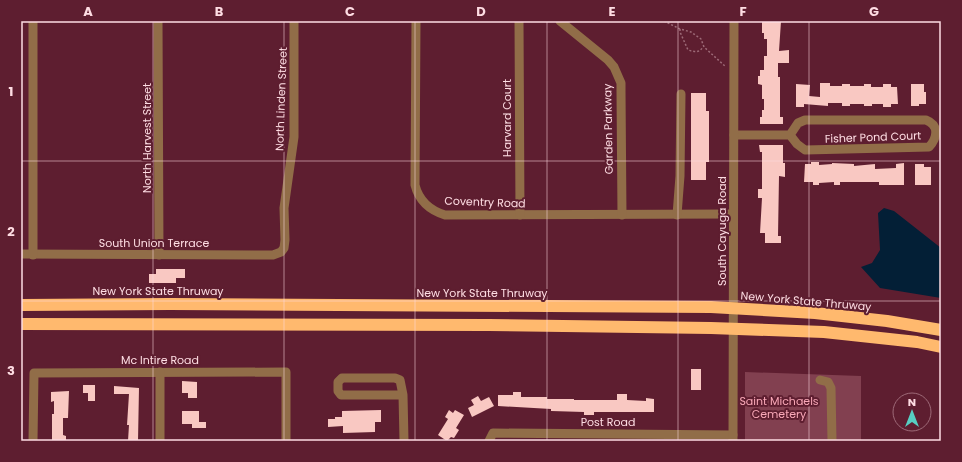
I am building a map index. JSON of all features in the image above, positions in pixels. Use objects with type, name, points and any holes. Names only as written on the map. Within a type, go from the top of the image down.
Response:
[{"type":"highway","name":"New York State Thruway","points":[[21,305],[170,304],[711,307],[815,313],[887,321],[941,330]]},
{"type":"highway","points":[[21,324],[450,325],[711,328],[824,332],[917,342],[941,347]]},
{"type":"street","points":[[33,21],[33,255]]},
{"type":"street","name":"North Harvest Street","points":[[158,21],[159,255]]},
{"type":"street","name":"North Linden Street","points":[[284,248],[284,208],[294,138],[294,21]]},
{"type":"street","name":"Coventry Road","points":[[416,21],[415,185],[420,198],[429,208],[445,215],[733,214]]},
{"type":"street","name":"Harvard Court","points":[[519,21],[520,215]]},
{"type":"street","name":"Garden Parkway","points":[[560,21],[608,60],[618,74],[621,91],[622,215]]},
{"type":"street","name":"South Cayuga Road","points":[[733,438],[734,21]]},
{"type":"street","points":[[677,215],[680,176],[681,94]]},
{"type":"street","name":"Fisher Pond Court","points":[[805,120],[926,120],[932,122],[936,133],[934,141],[929,147],[806,150],[797,144],[790,135],[798,123],[805,120]]},
{"type":"street","points":[[734,135],[790,135]]},
{"type":"street","name":"South Union Terrace","points":[[21,254],[273,255],[281,252],[284,248]]},
{"type":"street","points":[[160,372],[160,441]]},
{"type":"street","name":"Mc Intire Road","points":[[33,441],[34,373],[286,372],[286,441]]},
{"type":"street","points":[[403,395],[341,394],[338,391],[338,382],[342,378],[395,378],[400,380],[403,395],[404,441]]},
{"type":"street","points":[[820,380],[828,382],[831,388],[832,441]]},
{"type":"street","name":"Post Road","points":[[489,441],[493,433],[733,438]]},
{"type":"path","points":[[664,21],[680,29],[691,32],[701,39],[704,47],[734,74]]},
{"type":"path","points":[[680,29],[688,50],[696,52],[700,51],[704,47]]},
{"type":"green space","name":"Saint Michaels Cemetery","points":[[745,372],[861,376],[861,441],[745,441]]},
{"type":"water","points":[[884,208],[894,211],[941,248],[941,298],[880,288],[861,267],[872,263],[880,250],[878,213]]},
{"type":"building","points":[[762,21],[781,21],[779,51],[789,50],[789,63],[778,63],[778,77],[780,77],[780,117],[783,117],[783,124],[760,124],[762,110],[764,110],[764,99],[762,99],[762,85],[758,84],[758,76],[760,76],[760,70],[764,70],[764,56],[767,56],[767,39],[764,39],[764,33],[762,33]]},
{"type":"building","points":[[820,83],[830,83],[830,86],[850,84],[850,86],[864,86],[864,84],[871,84],[871,87],[883,87],[883,84],[891,84],[891,87],[897,87],[898,104],[891,104],[891,107],[883,107],[883,104],[864,106],[864,104],[850,104],[850,106],[842,106],[842,103],[828,103],[828,106],[804,104],[804,107],[796,107],[796,84],[810,85],[809,96],[820,97]]},
{"type":"building","points":[[911,84],[924,84],[926,104],[911,106]]},
{"type":"building","points":[[691,93],[706,93],[706,111],[709,111],[709,162],[706,162],[706,180],[691,180]]},
{"type":"building","points":[[759,145],[783,145],[785,177],[779,176],[778,236],[781,236],[781,243],[765,243],[765,233],[760,233],[762,198],[758,198],[758,189],[762,189],[762,152],[760,152]]},
{"type":"building","points":[[811,162],[819,162],[819,165],[832,163],[854,164],[854,166],[875,164],[875,169],[896,168],[896,164],[904,163],[904,185],[879,185],[879,182],[840,182],[840,185],[834,185],[834,182],[813,185],[813,182],[804,182],[805,164],[811,164]]},
{"type":"building","points":[[915,164],[924,164],[924,167],[931,167],[931,185],[915,185]]},
{"type":"building","points":[[156,269],[185,269],[185,278],[176,278],[176,283],[149,283],[149,274],[156,274]]},
{"type":"building","points":[[691,369],[701,369],[701,390],[691,390]]},
{"type":"building","points":[[182,381],[197,382],[197,398],[188,398],[188,393],[182,393]]},
{"type":"building","points":[[83,385],[95,385],[95,401],[88,401],[88,393],[83,393]]},
{"type":"building","points":[[114,386],[139,388],[138,441],[128,441],[129,425],[127,425],[129,394],[114,394]]},
{"type":"building","points":[[69,391],[68,418],[63,418],[63,435],[66,436],[66,441],[52,441],[52,414],[54,414],[54,401],[51,402],[51,392]]},
{"type":"building","points":[[513,392],[521,392],[521,397],[547,397],[547,399],[574,400],[617,400],[617,394],[627,394],[627,400],[646,401],[646,398],[654,399],[654,412],[594,412],[594,415],[584,415],[584,412],[551,411],[551,409],[498,406],[498,395],[513,395]]},
{"type":"building","points":[[478,396],[481,401],[489,397],[494,406],[472,417],[468,408],[474,405],[471,400]]},
{"type":"building","points":[[381,410],[381,422],[375,422],[375,432],[343,433],[343,426],[328,427],[328,419],[342,417],[342,411]]},
{"type":"building","points":[[449,410],[453,413],[455,410],[464,415],[456,428],[459,430],[454,438],[451,437],[447,441],[438,435],[448,419],[445,417]]},
{"type":"building","points":[[182,411],[199,411],[199,422],[206,422],[206,428],[192,428],[192,424],[182,424]]}]
